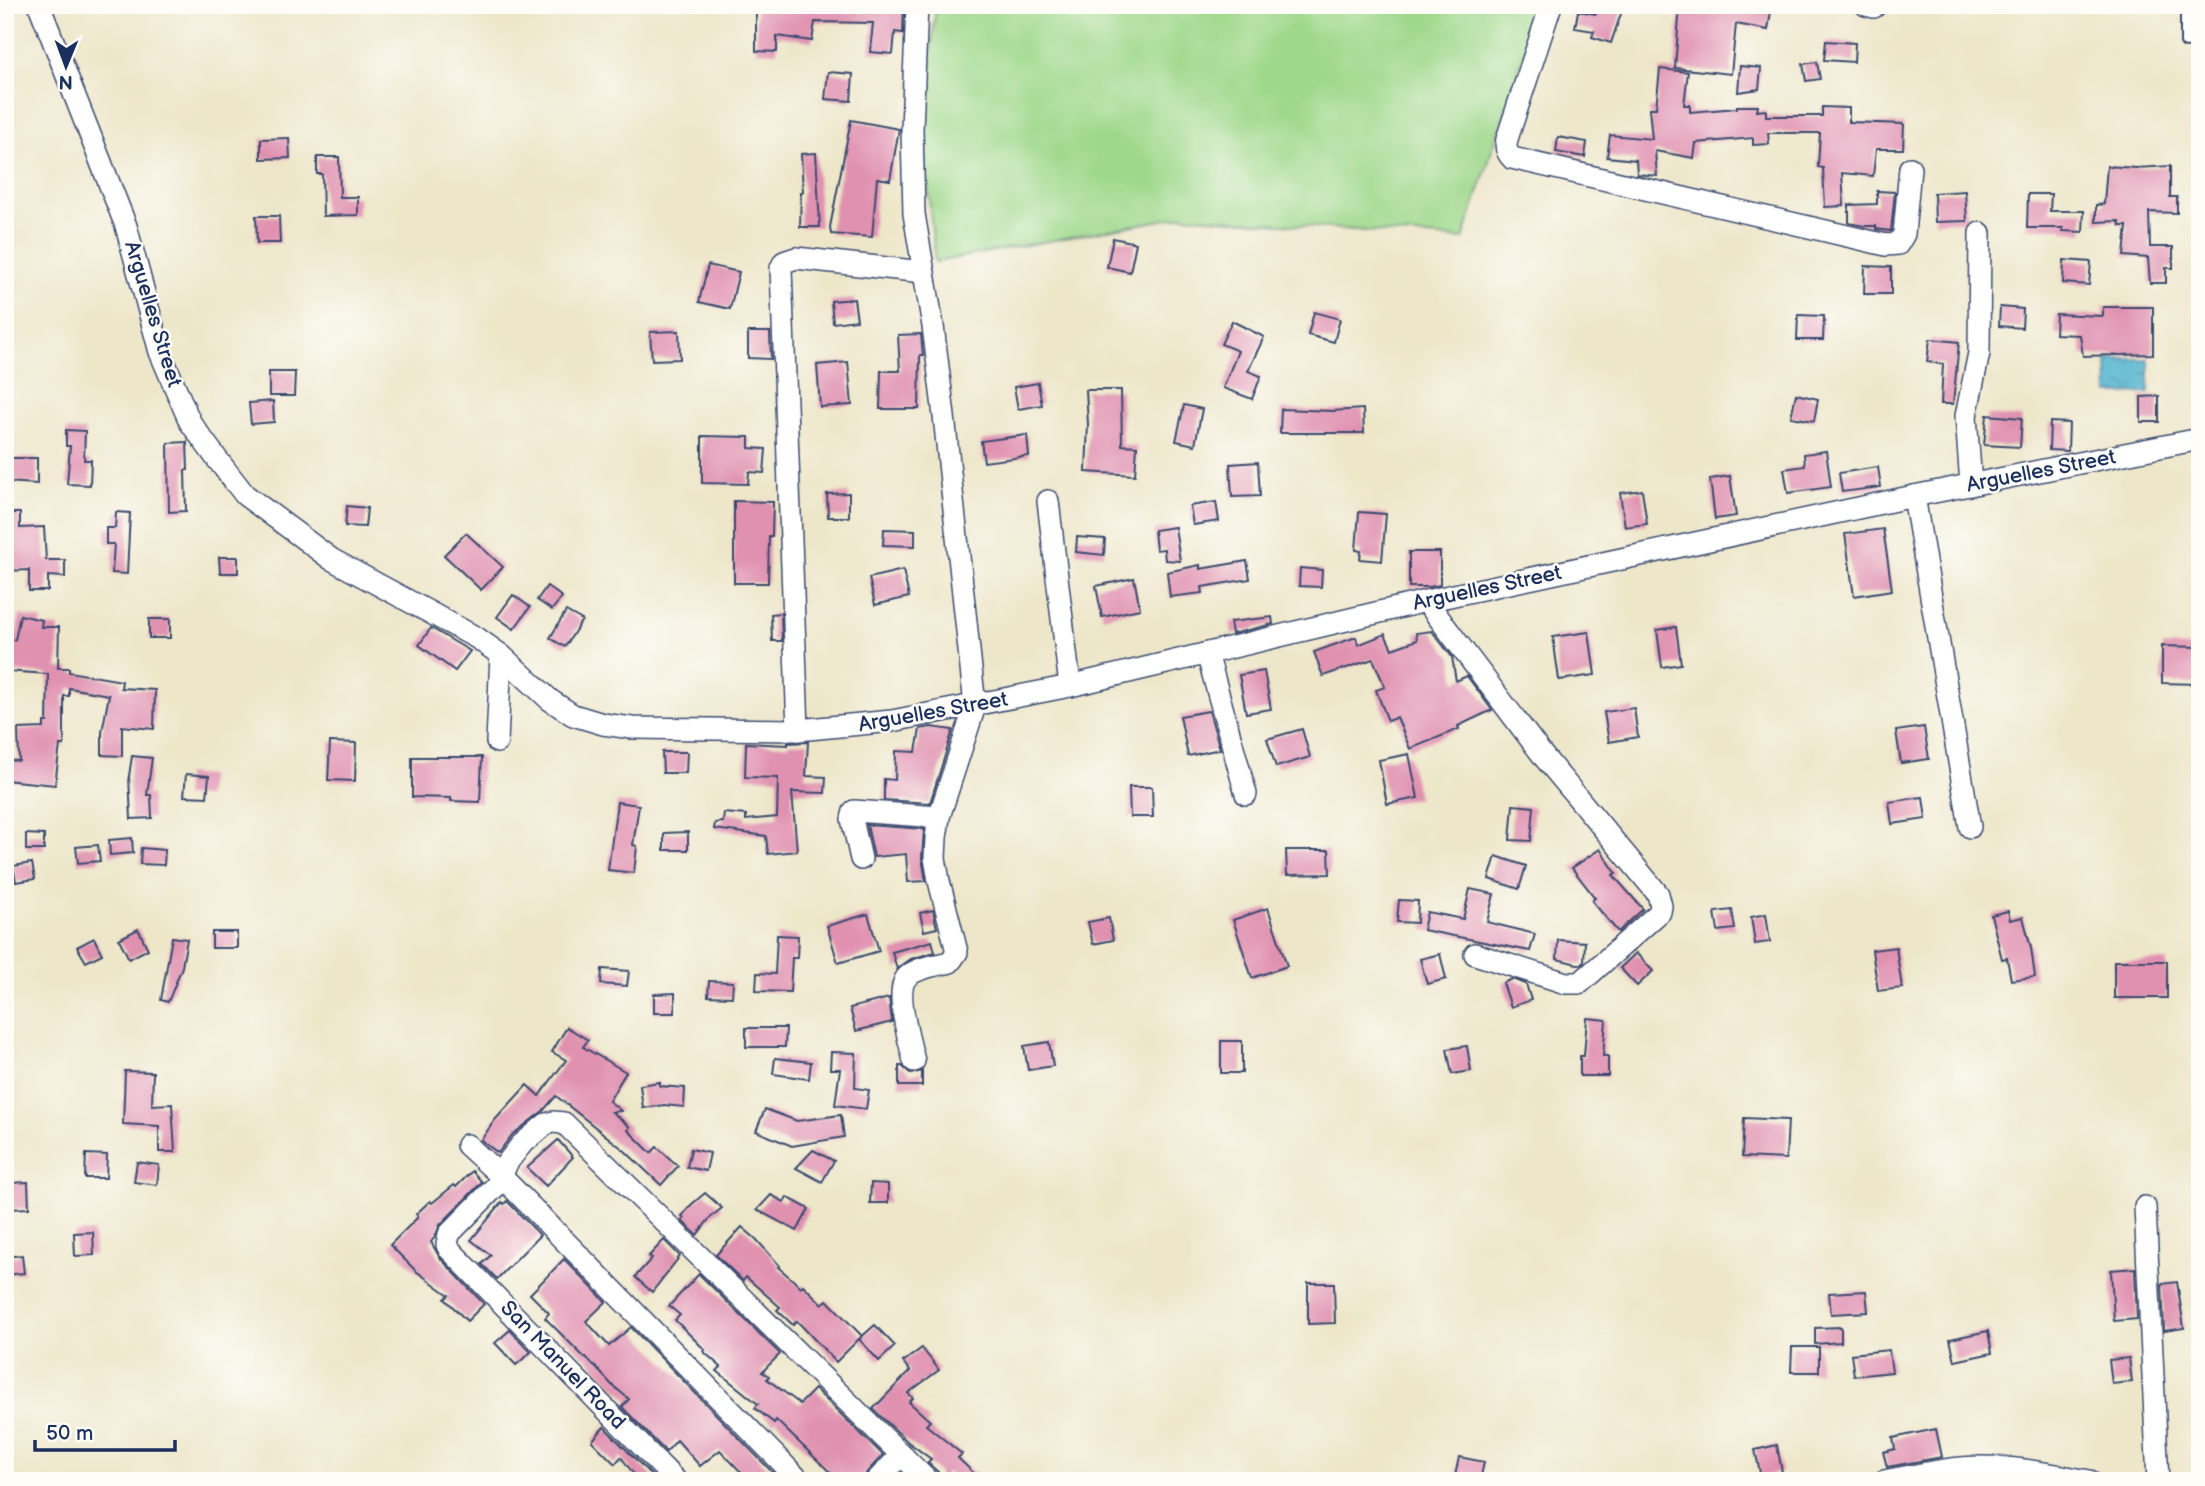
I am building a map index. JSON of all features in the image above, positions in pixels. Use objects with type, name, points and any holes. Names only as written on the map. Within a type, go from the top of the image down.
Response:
[{"type":"street","name":"Arguelles Street","points":[[39,5],[126,226],[160,352],[190,422],[245,495],[331,559],[477,638],[501,655],[550,700],[573,715],[603,724],[632,728],[798,730],[892,721],[1070,686],[1426,601],[1914,496],[2200,439]]},
{"type":"street","points":[[914,1061],[901,1002],[904,982],[909,975],[950,962],[957,952],[939,881],[935,858],[936,838],[939,817],[975,706],[933,326],[914,214],[912,173],[917,5]]},
{"type":"street","points":[[1551,5],[1505,146],[1512,158],[1893,245],[1902,240],[1904,234],[1910,167]]},
{"type":"street","points":[[1971,485],[1966,416],[1979,353],[1980,233]]},
{"type":"street","points":[[798,730],[781,268],[784,262],[796,258],[923,272]]},
{"type":"street","points":[[1914,496],[1970,827]]},
{"type":"street","points":[[1048,501],[1070,686]]},
{"type":"street","points":[[1426,601],[1544,757],[1658,894],[1661,906],[1660,912],[1580,983],[1566,983],[1475,954]]},
{"type":"street","points":[[1207,653],[1246,794]]},
{"type":"street","points":[[497,742],[501,655]]},
{"type":"street","points":[[861,859],[852,819],[854,811],[939,817]]},
{"type":"street","points":[[502,1177],[507,1163],[521,1145],[546,1124],[564,1123],[928,1481]]},
{"type":"street","points":[[467,1145],[502,1177],[800,1481]]},
{"type":"street","name":"San Manuel Road","points":[[502,1177],[492,1192],[449,1234],[449,1249],[676,1481]]},
{"type":"street","points":[[2145,1208],[2158,1481]]},
{"type":"street","points":[[876,1481],[902,1454]]},
{"type":"street","points":[[1884,1481],[1950,1469],[1983,1467],[2011,1468],[2090,1481]]},
{"type":"lane","points":[[2186,5],[2186,42]]},
{"type":"green space","points":[[936,5],[1540,5],[1463,239],[1183,216],[935,262],[923,131]]},
{"type":"water","points":[[2107,359],[2149,359],[2149,393],[2108,394]]},
{"type":"building","points":[[756,5],[904,5],[903,33],[895,32],[893,54],[870,52],[873,23],[815,22],[812,41],[777,36],[777,52],[756,51]]},
{"type":"building","points":[[1596,5],[1624,5],[1611,43],[1592,37],[1594,31],[1575,28],[1578,11],[1596,14]]},
{"type":"building","points":[[1680,5],[1772,5],[1768,30],[1736,24],[1731,74],[1675,68]]},
{"type":"building","points":[[1826,41],[1855,43],[1854,62],[1824,60]]},
{"type":"building","points":[[1817,62],[1820,79],[1806,81],[1803,64]]},
{"type":"building","points":[[1740,66],[1761,68],[1759,89],[1738,92]]},
{"type":"building","points":[[1660,69],[1688,72],[1684,105],[1690,105],[1690,112],[1758,106],[1757,111],[1766,110],[1766,116],[1822,116],[1822,107],[1849,108],[1849,122],[1904,124],[1903,149],[1876,149],[1873,176],[1842,173],[1844,206],[1825,207],[1823,168],[1818,167],[1820,133],[1768,133],[1769,144],[1753,145],[1753,138],[1696,143],[1694,158],[1655,151],[1657,176],[1637,174],[1636,160],[1607,157],[1610,135],[1652,139],[1649,108],[1656,108]]},
{"type":"building","points":[[828,72],[853,74],[851,101],[825,99]]},
{"type":"building","points":[[851,120],[899,129],[890,180],[877,178],[872,237],[831,234],[830,227]]},
{"type":"building","points":[[1558,137],[1587,142],[1585,157],[1556,152]]},
{"type":"building","points":[[289,138],[290,158],[261,159],[261,139]]},
{"type":"building","points":[[816,153],[820,227],[800,227],[803,192],[801,154]]},
{"type":"building","points":[[317,157],[339,157],[340,197],[358,197],[358,215],[323,216],[322,174],[317,174]]},
{"type":"building","points":[[2107,166],[2170,166],[2170,197],[2177,197],[2177,213],[2149,212],[2150,247],[2173,247],[2173,268],[2166,268],[2166,283],[2150,283],[2148,258],[2124,256],[2127,226],[2120,226],[2119,221],[2096,222],[2096,205],[2104,204]]},
{"type":"building","points":[[1877,191],[1895,192],[1891,231],[1876,229],[1876,226],[1849,223],[1849,205],[1877,204]]},
{"type":"building","points":[[1965,191],[1967,221],[1935,222],[1934,193]]},
{"type":"building","points":[[2028,194],[2051,194],[2050,211],[2084,211],[2083,232],[2063,231],[2063,228],[2027,228]]},
{"type":"building","points":[[256,216],[279,216],[280,243],[257,243]]},
{"type":"building","points":[[1113,238],[1136,243],[1130,272],[1107,267]]},
{"type":"building","points":[[2064,260],[2091,262],[2089,285],[2063,283]]},
{"type":"building","points":[[708,265],[739,272],[730,309],[699,302]]},
{"type":"building","points":[[1865,266],[1891,267],[1891,294],[1864,294]]},
{"type":"building","points":[[854,299],[857,320],[833,323],[831,301]]},
{"type":"building","points":[[2000,307],[2023,309],[2022,328],[1999,326]]},
{"type":"building","points":[[2103,307],[2153,307],[2153,354],[2083,356],[2080,335],[2055,334],[2056,314],[2103,316]]},
{"type":"building","points":[[1314,312],[1340,319],[1334,342],[1308,335]]},
{"type":"building","points":[[1798,315],[1824,316],[1823,340],[1797,340]]},
{"type":"building","points":[[1232,321],[1264,337],[1248,371],[1261,376],[1252,399],[1223,388],[1238,351],[1221,344]]},
{"type":"building","points":[[679,331],[680,359],[652,360],[650,332]]},
{"type":"building","points":[[748,332],[770,332],[771,359],[748,358]]},
{"type":"building","points":[[921,334],[923,355],[920,355],[919,409],[880,409],[881,371],[900,371],[898,335]]},
{"type":"building","points":[[1930,339],[1959,342],[1953,404],[1941,404],[1943,364],[1927,362]]},
{"type":"building","points":[[848,362],[852,405],[820,407],[817,365]]},
{"type":"building","points":[[269,372],[295,372],[294,396],[269,396]]},
{"type":"building","points":[[1038,383],[1042,405],[1018,409],[1014,387]]},
{"type":"building","points":[[1086,390],[1121,390],[1122,445],[1137,446],[1135,475],[1086,472]]},
{"type":"building","points":[[1796,394],[1818,399],[1814,421],[1791,417]]},
{"type":"building","points":[[2159,396],[2159,422],[2141,422],[2141,397]]},
{"type":"building","points":[[273,401],[274,422],[251,424],[249,403]]},
{"type":"building","points":[[1184,405],[1202,409],[1195,445],[1176,441]]},
{"type":"building","points":[[1281,409],[1363,409],[1364,433],[1280,433]]},
{"type":"building","points":[[1987,415],[2022,418],[2020,447],[1984,445]]},
{"type":"building","points":[[2050,422],[2069,423],[2068,451],[2049,450]]},
{"type":"building","points":[[66,430],[85,431],[84,460],[91,460],[90,485],[67,484],[70,446],[66,446]]},
{"type":"building","points":[[1027,435],[1029,456],[984,462],[981,441]]},
{"type":"building","points":[[702,436],[749,437],[749,448],[766,449],[764,473],[749,472],[748,484],[702,483]]},
{"type":"building","points":[[187,442],[186,511],[169,512],[168,443]]},
{"type":"building","points":[[1826,451],[1831,487],[1788,493],[1784,469],[1805,466],[1804,454]]},
{"type":"building","points":[[5,458],[37,458],[37,484],[5,482]]},
{"type":"building","points":[[1258,462],[1260,496],[1232,497],[1230,464]]},
{"type":"building","points":[[1878,467],[1881,487],[1842,492],[1839,473]]},
{"type":"building","points":[[1730,476],[1736,516],[1715,519],[1710,479]]},
{"type":"building","points":[[1642,490],[1647,524],[1625,527],[1620,493]]},
{"type":"building","points":[[849,493],[849,517],[828,517],[827,494]]},
{"type":"building","points":[[734,501],[773,502],[768,583],[734,583]]},
{"type":"building","points":[[1216,502],[1219,521],[1193,525],[1190,506]]},
{"type":"building","points":[[347,506],[367,508],[365,527],[345,526]]},
{"type":"building","points":[[116,512],[130,513],[127,574],[112,573],[114,544],[106,544],[106,528],[115,528]]},
{"type":"building","points":[[1359,512],[1386,514],[1382,561],[1360,559],[1361,551],[1356,550]]},
{"type":"building","points":[[5,513],[20,513],[20,528],[44,527],[46,560],[65,560],[65,577],[48,576],[48,591],[29,591],[29,570],[5,571]]},
{"type":"building","points":[[1175,527],[1180,561],[1165,560],[1164,549],[1156,550],[1154,530]]},
{"type":"building","points":[[884,529],[915,530],[915,546],[883,545]]},
{"type":"building","points":[[1883,529],[1892,590],[1854,596],[1845,534]]},
{"type":"building","points":[[466,533],[503,567],[481,590],[444,555]]},
{"type":"building","points":[[1077,537],[1105,539],[1104,555],[1076,552]]},
{"type":"building","points":[[1409,552],[1440,552],[1440,585],[1409,587]]},
{"type":"building","points":[[219,557],[238,557],[238,573],[220,573]]},
{"type":"building","points":[[1247,561],[1250,579],[1202,587],[1203,593],[1170,597],[1167,572],[1200,565],[1200,569]]},
{"type":"building","points":[[1300,568],[1322,570],[1321,587],[1299,586]]},
{"type":"building","points":[[903,570],[909,597],[875,605],[869,578]]},
{"type":"building","points":[[1134,578],[1140,609],[1102,617],[1096,586]]},
{"type":"building","points":[[547,586],[562,597],[552,610],[537,600]]},
{"type":"building","points":[[513,595],[530,607],[514,629],[497,617]]},
{"type":"building","points":[[566,611],[582,620],[565,647],[550,638]]},
{"type":"building","points":[[781,613],[782,641],[772,641],[771,614]]},
{"type":"building","points":[[20,615],[42,620],[41,627],[59,627],[58,668],[69,668],[69,672],[122,681],[121,688],[155,690],[154,729],[122,726],[122,756],[102,755],[102,732],[109,695],[69,688],[69,696],[64,696],[64,745],[60,745],[55,785],[5,780],[5,760],[19,761],[18,729],[44,728],[44,722],[47,722],[48,674],[5,671],[5,639],[15,640]]},
{"type":"building","points":[[1272,617],[1273,624],[1232,634],[1230,622]]},
{"type":"building","points":[[149,619],[170,619],[170,638],[149,638]]},
{"type":"building","points":[[1676,627],[1681,664],[1662,667],[1657,630]]},
{"type":"building","points":[[431,628],[470,651],[455,671],[419,645]]},
{"type":"building","points":[[1432,631],[1452,657],[1456,681],[1467,676],[1492,710],[1458,726],[1459,729],[1410,749],[1397,717],[1388,721],[1376,690],[1385,687],[1373,659],[1323,676],[1314,652],[1356,637],[1358,645],[1385,634],[1392,649],[1417,640],[1416,633]]},
{"type":"building","points":[[1589,632],[1595,675],[1559,680],[1553,637]]},
{"type":"building","points":[[2162,646],[2200,647],[2200,684],[2162,683]]},
{"type":"building","points":[[1264,671],[1271,709],[1246,713],[1239,675]]},
{"type":"building","points":[[1634,708],[1638,737],[1609,742],[1604,712]]},
{"type":"building","points":[[1209,711],[1220,749],[1188,756],[1180,716]]},
{"type":"building","points":[[931,727],[953,730],[930,803],[884,800],[884,779],[895,780],[896,751],[916,752],[920,729]]},
{"type":"building","points":[[1924,727],[1929,759],[1901,763],[1896,731]]},
{"type":"building","points":[[1302,729],[1310,757],[1276,767],[1267,739]]},
{"type":"building","points":[[330,742],[356,743],[355,781],[328,780]]},
{"type":"building","points":[[808,742],[806,776],[826,777],[825,793],[792,792],[797,851],[768,854],[766,836],[714,829],[715,823],[723,822],[724,813],[746,815],[746,820],[777,817],[778,778],[745,777],[746,743],[788,745]]},
{"type":"building","points":[[662,752],[687,752],[686,773],[663,773]]},
{"type":"building","points":[[1409,754],[1418,798],[1387,804],[1379,760]]},
{"type":"building","points":[[132,756],[152,758],[147,795],[151,795],[152,818],[131,819],[129,776]]},
{"type":"building","points":[[412,757],[482,757],[480,802],[412,797]]},
{"type":"building","points":[[186,774],[209,776],[207,797],[184,796]]},
{"type":"building","points":[[1129,787],[1152,787],[1153,817],[1130,817]]},
{"type":"building","points":[[1923,797],[1926,819],[1892,824],[1889,802]]},
{"type":"building","points":[[617,802],[639,805],[633,845],[637,846],[634,873],[608,870]]},
{"type":"building","points":[[1513,805],[1534,807],[1531,841],[1510,840]]},
{"type":"building","points":[[867,825],[924,829],[922,858],[926,881],[908,882],[906,854],[874,857]]},
{"type":"building","points":[[688,832],[688,850],[664,850],[664,833]]},
{"type":"building","points":[[26,834],[44,835],[44,850],[26,850]]},
{"type":"building","points":[[132,838],[133,853],[110,855],[109,840]]},
{"type":"building","points":[[98,845],[100,861],[78,863],[76,847]]},
{"type":"building","points":[[141,848],[165,850],[164,865],[140,864]]},
{"type":"building","points":[[1600,849],[1616,873],[1613,875],[1643,909],[1618,932],[1592,901],[1595,898],[1572,868]]},
{"type":"building","points":[[1286,850],[1329,850],[1330,874],[1287,875]]},
{"type":"building","points":[[1496,856],[1526,866],[1519,889],[1489,879]]},
{"type":"building","points":[[32,863],[35,879],[16,882],[13,866]]},
{"type":"building","points":[[1470,889],[1494,894],[1487,922],[1535,934],[1530,951],[1423,930],[1427,912],[1463,919]]},
{"type":"building","points":[[1399,900],[1418,901],[1417,923],[1397,922]]},
{"type":"building","points":[[1268,908],[1287,966],[1252,978],[1233,920]]},
{"type":"building","points":[[933,910],[937,928],[924,931],[920,913]]},
{"type":"building","points":[[1732,910],[1735,929],[1718,931],[1715,912]]},
{"type":"building","points":[[2008,911],[2010,920],[2023,917],[2035,977],[2011,980],[2007,958],[2002,959],[1991,915]]},
{"type":"building","points":[[868,914],[879,951],[838,963],[827,926]]},
{"type":"building","points":[[1766,914],[1770,942],[1755,944],[1751,917]]},
{"type":"building","points":[[1109,918],[1113,940],[1093,944],[1088,922]]},
{"type":"building","points":[[138,929],[148,949],[129,959],[119,939]]},
{"type":"building","points":[[212,932],[237,932],[237,948],[212,948]]},
{"type":"building","points":[[777,935],[798,936],[797,958],[792,958],[790,992],[756,991],[757,973],[775,974]]},
{"type":"building","points":[[172,937],[187,939],[182,967],[168,1002],[161,1000]]},
{"type":"building","points":[[94,938],[102,954],[86,962],[77,947]]},
{"type":"building","points":[[1558,940],[1585,942],[1584,962],[1581,965],[1557,959]]},
{"type":"building","points":[[932,941],[935,952],[911,959],[897,969],[892,952]]},
{"type":"building","points":[[1896,947],[1902,988],[1878,991],[1872,950]]},
{"type":"building","points":[[1636,953],[1653,971],[1637,986],[1620,968]]},
{"type":"building","points":[[1440,954],[1446,979],[1427,984],[1420,959]]},
{"type":"building","points":[[2114,961],[2167,961],[2167,998],[2114,998]]},
{"type":"building","points":[[602,969],[629,971],[627,986],[601,984]]},
{"type":"building","points":[[1512,979],[1526,984],[1531,1000],[1511,1007],[1503,983]]},
{"type":"building","points":[[709,981],[733,982],[732,997],[708,996]]},
{"type":"building","points":[[675,993],[675,1013],[654,1013],[654,994]]},
{"type":"building","points":[[889,998],[892,1022],[856,1031],[850,1008]]},
{"type":"building","points":[[1587,1018],[1606,1020],[1603,1056],[1608,1056],[1608,1076],[1580,1076],[1580,1056],[1584,1056]]},
{"type":"building","points":[[567,1027],[588,1040],[583,1047],[626,1072],[609,1101],[621,1111],[612,1112],[630,1127],[628,1130],[651,1153],[657,1147],[678,1166],[661,1185],[624,1150],[556,1096],[543,1111],[512,1135],[498,1153],[481,1140],[527,1085],[539,1096],[566,1060],[552,1052]]},
{"type":"building","points":[[746,1028],[786,1028],[785,1047],[746,1047]]},
{"type":"building","points":[[1221,1041],[1242,1041],[1242,1073],[1221,1073]]},
{"type":"building","points":[[1049,1042],[1053,1066],[1028,1070],[1024,1046]]},
{"type":"building","points":[[1467,1046],[1471,1071],[1452,1074],[1447,1049]]},
{"type":"building","points":[[831,1052],[856,1053],[855,1088],[869,1090],[866,1109],[835,1105],[840,1069],[830,1069]]},
{"type":"building","points":[[775,1058],[811,1062],[809,1079],[773,1074]]},
{"type":"building","points":[[899,1066],[911,1074],[922,1071],[922,1086],[899,1086]]},
{"type":"building","points":[[125,1071],[153,1072],[152,1105],[172,1104],[175,1152],[159,1152],[159,1126],[123,1124]]},
{"type":"building","points":[[660,1082],[660,1086],[685,1088],[684,1107],[664,1105],[643,1108],[640,1085]]},
{"type":"building","points":[[765,1109],[797,1121],[841,1115],[844,1137],[792,1146],[756,1131]]},
{"type":"building","points":[[1744,1118],[1788,1120],[1786,1159],[1742,1157]]},
{"type":"building","points":[[558,1140],[573,1157],[546,1186],[527,1168]]},
{"type":"building","points":[[691,1149],[710,1153],[706,1171],[687,1167]]},
{"type":"building","points":[[813,1150],[834,1161],[822,1182],[796,1168]]},
{"type":"building","points":[[86,1154],[107,1155],[106,1178],[85,1178]]},
{"type":"building","points":[[137,1162],[159,1165],[157,1185],[134,1182]]},
{"type":"building","points":[[472,1171],[482,1182],[440,1225],[431,1242],[440,1258],[484,1304],[467,1321],[445,1299],[449,1295],[416,1271],[390,1245],[430,1201],[432,1203],[454,1185],[456,1187]]},
{"type":"building","points":[[28,1182],[29,1208],[10,1209],[10,1183]]},
{"type":"building","points":[[871,1183],[888,1184],[888,1203],[870,1203]]},
{"type":"building","points":[[705,1193],[722,1208],[697,1235],[682,1221],[682,1216]]},
{"type":"building","points":[[771,1195],[784,1202],[787,1197],[809,1209],[797,1231],[757,1210]]},
{"type":"building","points":[[507,1201],[540,1235],[497,1279],[482,1264],[491,1255],[471,1240],[502,1202],[504,1204]]},
{"type":"building","points":[[742,1227],[756,1239],[780,1266],[778,1267],[801,1287],[803,1285],[822,1304],[827,1300],[862,1336],[836,1362],[797,1321],[793,1325],[777,1310],[780,1307],[746,1277],[743,1281],[716,1255]]},
{"type":"building","points":[[93,1232],[94,1255],[75,1256],[74,1233]]},
{"type":"building","points":[[664,1240],[680,1256],[652,1292],[635,1277]]},
{"type":"building","points":[[22,1255],[24,1273],[5,1275],[5,1257]]},
{"type":"building","points":[[564,1259],[606,1302],[586,1321],[609,1346],[631,1327],[781,1481],[735,1481],[742,1473],[720,1450],[700,1466],[677,1440],[666,1452],[622,1407],[629,1399],[545,1318],[549,1313],[530,1294]]},
{"type":"building","points":[[2135,1268],[2137,1319],[2114,1321],[2111,1270]]},
{"type":"building","points":[[699,1274],[780,1354],[762,1372],[769,1376],[767,1379],[800,1404],[815,1389],[883,1455],[867,1472],[863,1481],[839,1481],[776,1420],[774,1423],[755,1408],[758,1404],[717,1371],[721,1367],[675,1320],[680,1315],[669,1306]]},
{"type":"building","points":[[2177,1282],[2184,1328],[2164,1331],[2162,1284]]},
{"type":"building","points":[[1308,1283],[1334,1283],[1335,1323],[1308,1324]]},
{"type":"building","points":[[1866,1291],[1868,1312],[1831,1314],[1829,1293]]},
{"type":"building","points":[[875,1325],[895,1346],[879,1361],[859,1339]]},
{"type":"building","points":[[1841,1327],[1841,1342],[1815,1344],[1815,1328]]},
{"type":"building","points":[[510,1330],[531,1352],[516,1365],[495,1343]]},
{"type":"building","points":[[1988,1331],[1992,1353],[1955,1361],[1950,1339]]},
{"type":"building","points":[[1792,1347],[1819,1347],[1819,1372],[1791,1372]]},
{"type":"building","points":[[922,1348],[939,1370],[908,1393],[913,1398],[909,1402],[930,1421],[926,1425],[962,1454],[958,1458],[982,1481],[955,1481],[947,1472],[941,1480],[938,1472],[928,1463],[931,1459],[908,1442],[873,1409],[910,1371],[903,1362]]},
{"type":"building","points":[[1889,1350],[1892,1372],[1854,1376],[1851,1354]]},
{"type":"building","points":[[2129,1358],[2132,1382],[2112,1384],[2109,1360]]},
{"type":"building","points":[[604,1427],[657,1481],[639,1481],[621,1457],[615,1464],[592,1441]]},
{"type":"building","points":[[1936,1429],[1942,1457],[1887,1467],[1883,1452],[1895,1449],[1893,1438]]},
{"type":"building","points":[[1777,1445],[1782,1472],[1761,1477],[1755,1450]]},
{"type":"building","points":[[1459,1457],[1484,1462],[1480,1481],[1454,1481]]}]
